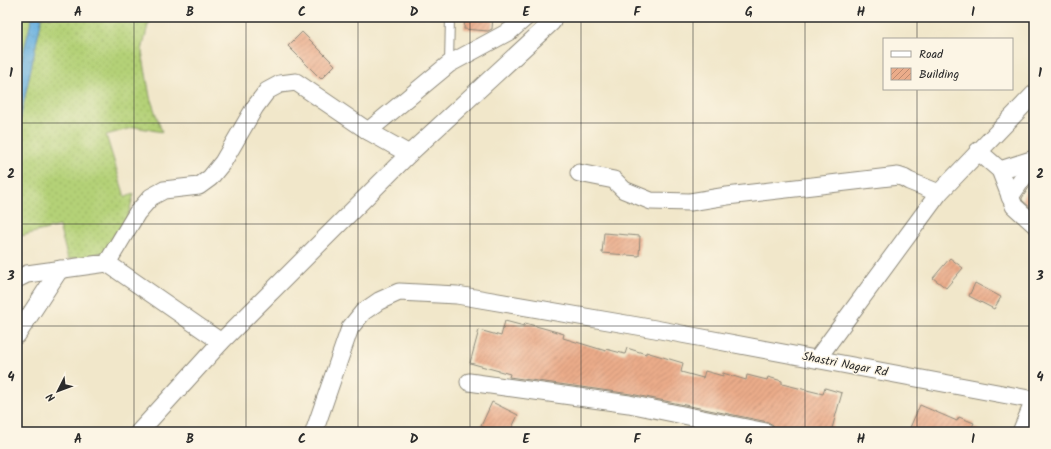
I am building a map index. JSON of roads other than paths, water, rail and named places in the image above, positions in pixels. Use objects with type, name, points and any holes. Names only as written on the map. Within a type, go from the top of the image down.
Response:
[{"type":"street","points":[[368,131],[449,64],[510,31],[526,17]]},
{"type":"street","points":[[139,432],[221,342],[409,154],[552,22]]},
{"type":"street","points":[[107,263],[138,213],[151,197],[164,190],[199,186],[210,178],[223,162],[255,107],[267,91],[280,84],[296,82],[368,131],[409,154]]},
{"type":"street","points":[[817,359],[939,193],[1034,94]]},
{"type":"street","points":[[978,151],[1000,170],[1014,206],[1034,224]]},
{"type":"street","points":[[1000,170],[1034,161]]},
{"type":"street","points":[[1010,197],[1034,161]]},
{"type":"street","points":[[579,173],[614,180],[624,190],[651,200],[690,202],[735,195],[898,176],[909,182],[939,193]]},
{"type":"street","points":[[17,279],[27,274],[107,263],[221,342]]},
{"type":"street","points":[[17,335],[60,269]]},
{"type":"street","name":"Shastri Nagar Rd","points":[[314,432],[350,328],[363,312],[379,301],[399,292],[457,295],[655,329],[1034,401]]},
{"type":"street","points":[[469,382],[629,404],[766,432]]},
{"type":"street","points":[[1021,432],[1034,401]]},
{"type":"lane","points":[[449,64],[450,17]]},
{"type":"water","points":[[32,17],[42,17],[17,130],[17,79]]}]
